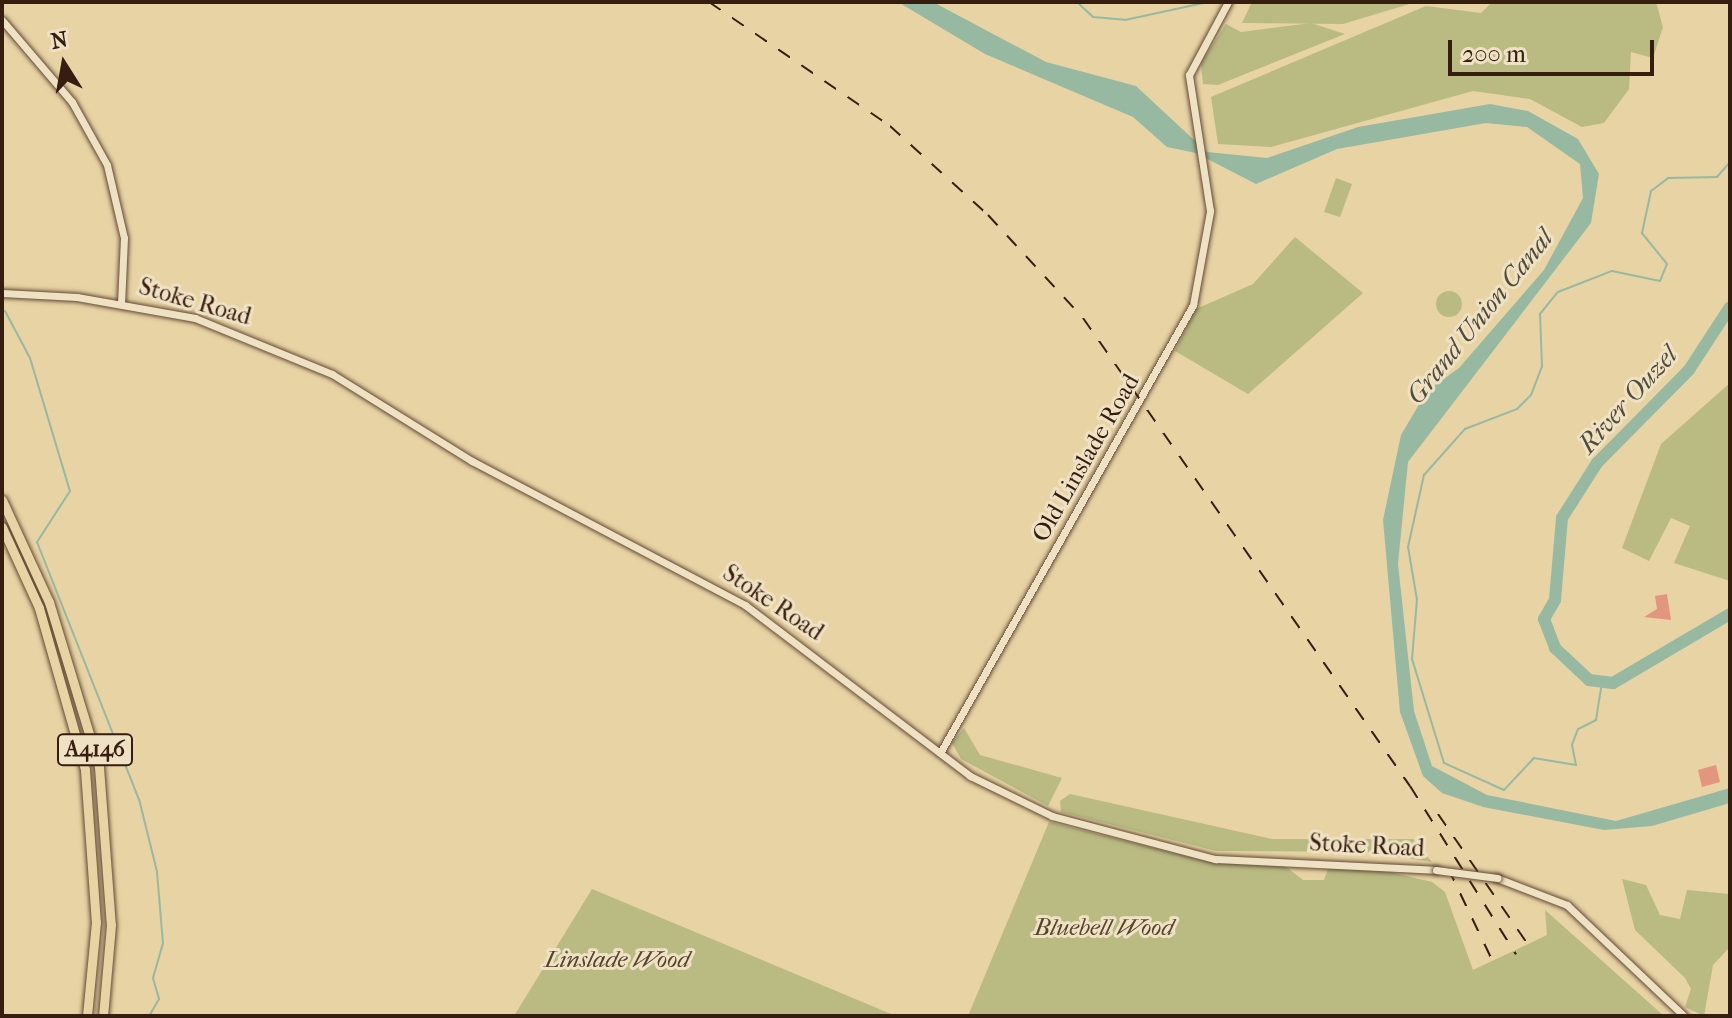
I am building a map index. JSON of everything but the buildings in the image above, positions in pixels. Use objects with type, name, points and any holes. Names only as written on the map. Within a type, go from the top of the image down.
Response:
[{"type":"highway","name":"A4146","points":[[2,500],[49,602],[99,767],[111,925],[103,1016]]},
{"type":"highway","name":"A4146","points":[[2,527],[39,608],[85,770],[96,892],[87,1016]]},
{"type":"street","name":"Old Linslade Road","points":[[940,753],[1193,305],[1209,235],[1203,146],[1189,75],[1217,17],[1228,2]]},
{"type":"street","name":"Stoke Road","points":[[2,20],[72,102],[107,165],[124,238],[121,303],[195,318],[332,374],[472,461],[745,605],[940,753],[1011,799],[1166,850],[1436,870],[1497,878],[1567,905],[1684,1016]]},
{"type":"street","points":[[2,293],[121,303]]},
{"type":"green space","points":[[1252,2],[1416,2],[1343,24],[1242,23]]},
{"type":"green space","points":[[1492,2],[1656,2],[1663,27],[1653,58],[1631,52],[1629,89],[1604,123],[1582,127],[1530,99],[1473,91],[1271,147],[1218,144],[1211,97],[1426,6],[1481,13]]},
{"type":"green space","points":[[1311,23],[1345,34],[1218,85],[1203,84],[1201,63],[1226,24],[1241,32]]},
{"type":"green space","points":[[1336,178],[1352,184],[1340,217],[1324,212]]},
{"type":"green space","points":[[1295,237],[1363,293],[1248,394],[1175,351],[1196,309],[1253,284]]},
{"type":"green space","points":[[1449,291],[1459,294],[1462,304],[1459,314],[1449,317],[1439,314],[1436,304],[1439,294]]},
{"type":"green space","points":[[1730,383],[1730,581],[1674,563],[1690,526],[1671,518],[1649,561],[1622,548],[1661,444]]},
{"type":"green space","points":[[964,728],[980,755],[1062,778],[1048,806],[961,759],[952,743]]},
{"type":"green space","points":[[1070,794],[1272,839],[1413,839],[1432,862],[1368,852],[1216,851],[1061,812],[1060,801]]},
{"type":"green space","name":"Bluebell Wood","points":[[1049,822],[1214,863],[1285,866],[1303,880],[1324,880],[1328,869],[1381,870],[1432,882],[1445,892],[1473,970],[1547,935],[1545,910],[1664,1016],[968,1016]]},
{"type":"green space","points":[[1622,879],[1646,885],[1660,915],[1680,919],[1687,890],[1730,894],[1730,947],[1713,965],[1704,1016],[1685,1007],[1691,989],[1685,978],[1635,930]]},
{"type":"green space","name":"Linslade Wood","points":[[592,889],[896,1016],[514,1016]]},
{"type":"shaded area","points":[[898,2],[933,2],[1046,62],[1136,86],[1207,152],[1267,158],[1358,127],[1490,104],[1528,111],[1578,139],[1599,174],[1591,223],[1408,462],[1398,564],[1414,711],[1432,766],[1487,795],[1616,821],[1730,788],[1730,803],[1652,826],[1604,830],[1483,807],[1442,793],[1423,776],[1400,712],[1383,520],[1401,435],[1427,391],[1459,368],[1544,270],[1583,198],[1580,164],[1527,127],[1486,123],[1337,149],[1256,184],[1196,153],[1167,147],[1133,117],[985,54]]},
{"type":"waterway","points":[[1077,2],[1093,17],[1125,20],[1208,2]]},
{"type":"waterway","points":[[1602,682],[1596,720],[1578,729],[1572,745],[1576,765],[1534,758],[1504,790],[1444,763],[1412,659],[1417,600],[1408,547],[1424,475],[1465,429],[1517,409],[1531,395],[1542,366],[1540,314],[1558,292],[1612,271],[1660,281],[1667,264],[1642,233],[1651,191],[1668,178],[1717,177],[1730,162]]},
{"type":"waterway","name":"River Ouzel","points":[[1730,307],[1689,370],[1597,463],[1562,518],[1555,600],[1544,619],[1555,648],[1589,680],[1613,683],[1730,614]]},
{"type":"waterway","points":[[5,311],[30,358],[70,491],[37,542],[139,799],[157,872],[163,943],[153,978],[159,999],[149,1016]]},
{"type":"railway","points":[[709,2],[890,126],[988,215],[1083,318],[1410,786],[1516,954]]},
{"type":"railway","points":[[1438,814],[1529,946]]},
{"type":"railway","points":[[1448,868],[1493,962]]},
{"type":"water label","name":"Grand Union Canal","points":[[1480,317]]}]
